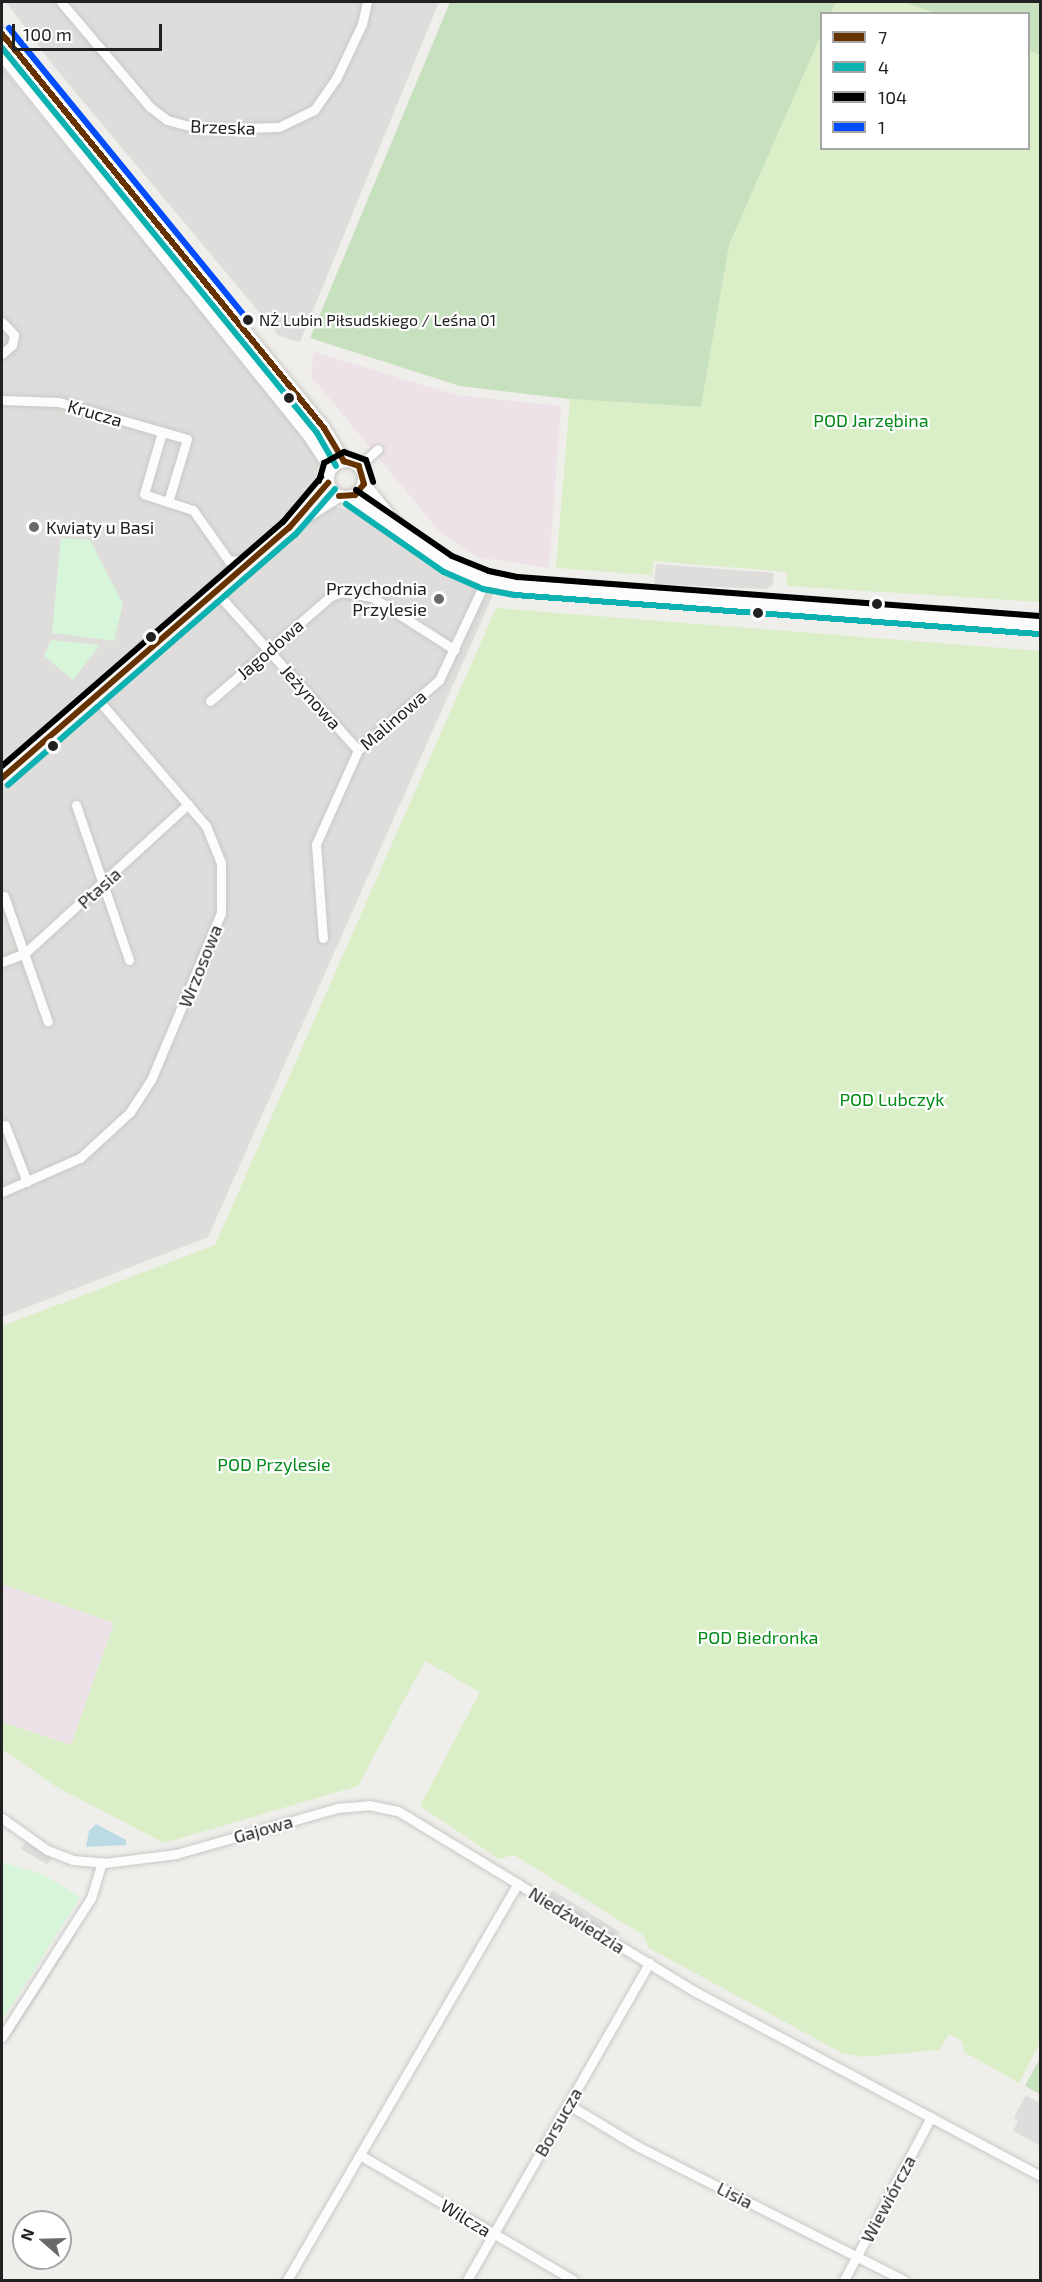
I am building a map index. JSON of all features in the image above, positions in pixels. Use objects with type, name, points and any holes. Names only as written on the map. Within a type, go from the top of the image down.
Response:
[{"type":"street","name":"Brzeska","points":[[61,2],[150,107],[167,120],[200,129],[279,127],[314,110],[336,79],[362,24],[367,2]]},
{"type":"street","points":[[2,34],[324,428],[344,461],[359,466]]},
{"type":"street","points":[[2,55],[302,426],[331,469],[328,483],[289,528],[2,778]]},
{"type":"street","points":[[2,322],[14,335],[12,345],[2,354]]},
{"type":"street","name":"Krucza","points":[[2,400],[59,402],[186,439],[168,502]]},
{"type":"street","points":[[162,432],[144,494],[193,510],[229,561],[254,559]]},
{"type":"street","points":[[359,466],[378,449]]},
{"type":"street","points":[[331,469],[344,461]]},
{"type":"street","points":[[359,466],[364,484],[383,511],[419,545]]},
{"type":"street","points":[[328,483],[448,564],[486,580],[517,586],[1041,626]]},
{"type":"street","points":[[289,528],[364,484]]},
{"type":"street","name":"Malinowa","points":[[323,938],[316,844],[358,750],[439,680],[486,580]]},
{"type":"street","name":"Jeżynowa","points":[[216,592],[358,750]]},
{"type":"street","name":"Jagodowa","points":[[210,701],[268,650],[342,592],[372,597],[455,650]]},
{"type":"street","name":"Wrzosowa","points":[[2,1192],[80,1158],[130,1112],[151,1080],[208,952],[221,913],[223,877],[213,839],[188,804],[96,697]]},
{"type":"street","name":"Ptasia","points":[[2,962],[25,953],[106,883],[188,804]]},
{"type":"street","points":[[76,805],[106,883],[129,960]]},
{"type":"street","points":[[4,896],[48,1022]]},
{"type":"street","points":[[5,1125],[27,1182]]},
{"type":"street","name":"Gajowa","points":[[2,1818],[47,1850],[73,1860],[102,1863],[166,1856],[337,1808],[369,1806],[413,1817],[518,1883]]},
{"type":"street","points":[[2,2037],[91,1898],[102,1863]]},
{"type":"street","name":"Niedźwiedzia","points":[[287,2280],[518,1883],[649,1963],[1041,2176]]},
{"type":"street","name":"Borsucza","points":[[467,2280],[649,1963]]},
{"type":"street","name":"Lisia","points":[[569,2105],[639,2146],[904,2280]]},
{"type":"street","name":"Wiewiórcza","points":[[844,2280],[932,2117]]},
{"type":"street","name":"Wilcza","points":[[360,2155],[573,2280]]},
{"type":"shaded area","points":[[6,2],[439,2],[300,342],[279,336],[56,69]]},
{"type":"shaded area","points":[[2,68],[310,445],[319,460],[316,481],[334,507],[354,509],[446,570],[496,588],[208,1237],[2,1317]]},
{"type":"shaded area","points":[[314,352],[456,395],[561,406],[549,568],[476,557],[440,532],[311,376]]},
{"type":"shaded area","points":[[656,564],[774,573],[772,586],[766,589],[654,584]]},
{"type":"shaded area","points":[[2,1584],[114,1623],[71,1745],[2,1722]]},
{"type":"shaded area","points":[[28,1838],[53,1853],[48,1865],[21,1849]]},
{"type":"shaded area","points":[[552,1890],[620,1932],[614,1943],[546,1900]]},
{"type":"shaded area","points":[[76,1929],[77,1934],[14,2033],[9,2034]]},
{"type":"shaded area","points":[[1026,2095],[1040,2103],[1040,2146],[1013,2131],[1018,2121],[1014,2118]]},
{"type":"green space","points":[[450,2],[836,2],[831,12],[820,12],[820,37],[729,245],[701,407],[570,399],[460,386],[310,338]]},
{"type":"green space","points":[[836,2],[904,2],[932,12],[832,12]]},
{"type":"green space","points":[[904,2],[1040,2],[1040,55],[1030,50],[1030,12],[932,12]]},
{"type":"green space","name":"POD Jarzębina","points":[[820,37],[820,150],[1030,150],[1030,50],[1040,55],[1040,602],[787,586],[787,572],[653,561],[652,575],[556,568],[570,399],[701,407],[729,245]]},
{"type":"green space","points":[[61,538],[90,540],[123,604],[114,641],[52,633]]},
{"type":"green space","points":[[496,608],[1040,651],[1040,2042],[1019,2083],[964,2052],[963,2042],[949,2034],[939,2050],[862,2057],[842,2053],[649,1948],[643,1935],[514,1855],[499,1859],[420,1806],[480,1692],[425,1661],[358,1786],[164,1843],[55,1786],[2,1749],[2,1722],[71,1745],[114,1623],[2,1584],[2,1326],[215,1245]]},
{"type":"green space","points":[[51,640],[100,645],[73,680],[44,656]]},
{"type":"green space","points":[[2,1862],[44,1875],[80,1897],[2,2021]]},
{"type":"green space","points":[[1040,2058],[1040,2094],[1025,2086]]},
{"type":"water","points":[[96,1824],[126,1840],[126,1845],[86,1847],[89,1831]]},
{"type":"transit line","name":"1","points":[[9,28],[250,322]]},
{"type":"transit line","name":"7","points":[[2,34],[324,428],[344,461]]},
{"type":"transit line","name":"4","points":[[2,48],[317,433],[336,466]]},
{"type":"transit line","name":"104","points":[[319,481],[324,463],[344,452],[366,460],[373,482]]},
{"type":"transit line","name":"7","points":[[339,496],[355,495],[364,484],[359,466],[344,461]]},
{"type":"transit line","name":"104","points":[[2,766],[283,522],[321,477]]},
{"type":"transit line","name":"7","points":[[2,778],[289,528],[328,483]]},
{"type":"transit line","name":"4","points":[[8,785],[295,535],[335,489]]},
{"type":"transit line","name":"104","points":[[356,490],[452,556],[489,571],[518,577],[1040,616]]},
{"type":"transit line","name":"4","points":[[346,504],[444,572],[483,589],[515,595],[1039,634]]},
{"type":"place","name":"NŻ Lubin Piłsudskiego / Leśna 01","points":[[248,320]]},
{"type":"place","name":"Kwiaty u Basi","points":[[34,527]]},
{"type":"place","name":"Przychodnia Przylesie","points":[[439,599]]},
{"type":"park label","name":"POD Lubczyk","points":[[892,1099]]},
{"type":"park label","name":"POD Przylesie","points":[[274,1464]]},
{"type":"park label","name":"POD Biedronka","points":[[758,1637]]}]
